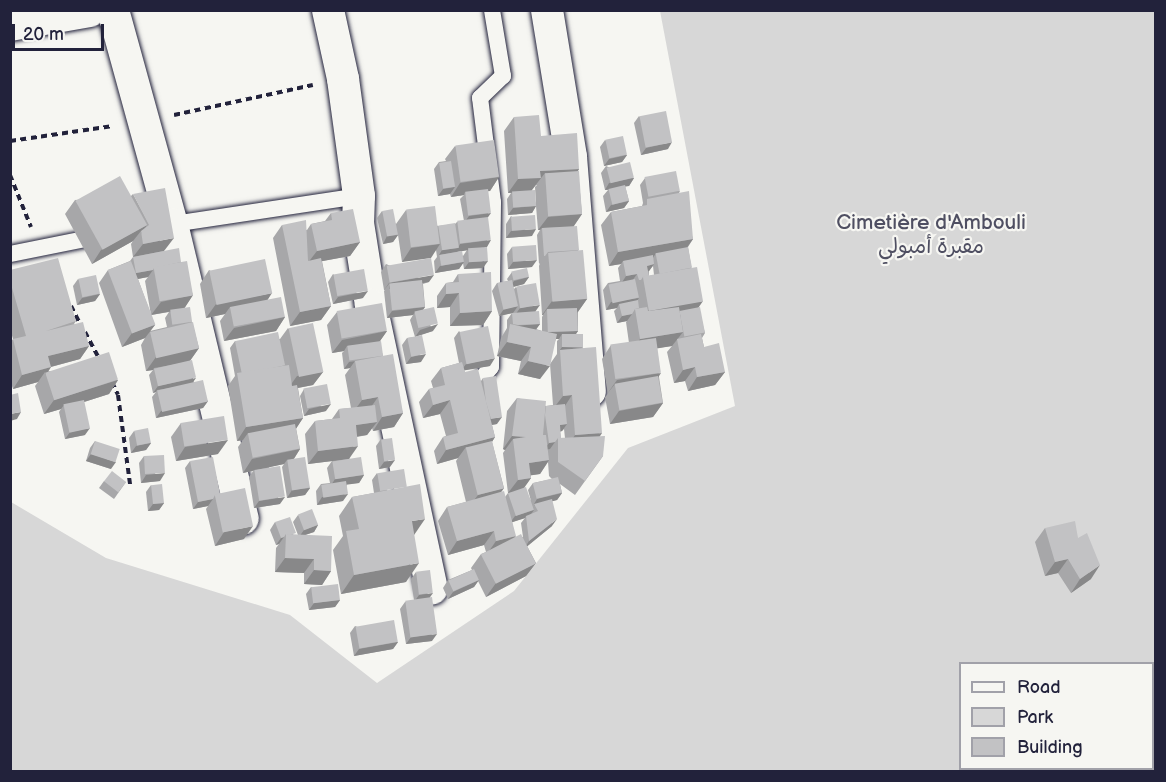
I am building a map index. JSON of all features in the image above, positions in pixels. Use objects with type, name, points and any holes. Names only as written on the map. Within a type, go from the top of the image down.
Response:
[{"type":"street","points":[[10,24],[89,10]]},
{"type":"street","points":[[113,10],[141,122],[161,226],[243,519]]},
{"type":"street","points":[[328,10],[343,79],[359,196],[358,223],[371,305],[432,589]]},
{"type":"street","points":[[547,10],[571,156],[591,402]]},
{"type":"lane","points":[[481,423],[474,388],[491,367],[493,202],[480,98],[503,76],[492,10]]},
{"type":"lane","points":[[161,226],[359,196]]},
{"type":"lane","points":[[10,254],[38,246],[117,233]]},
{"type":"path","points":[[10,141],[141,122],[343,79]]},
{"type":"path","points":[[10,175],[38,246]]},
{"type":"path","points":[[65,296],[103,367]]},
{"type":"path","points":[[108,376],[118,395],[130,484]]},
{"type":"green space","name":"Cimetière d'Ambouli مقبرة أمبولي","points":[[660,11],[1155,11],[1155,771],[11,772],[11,502],[106,558],[290,615],[377,683],[514,591],[628,448],[735,406]]},
{"type":"building","points":[[666,111],[672,142],[646,148],[639,116]]},
{"type":"building","points":[[539,115],[541,136],[577,133],[579,169],[540,171],[541,178],[518,179],[514,117]]},
{"type":"building","points":[[623,136],[627,155],[609,158],[605,140]]},
{"type":"building","points":[[494,140],[499,177],[461,182],[455,145]]},
{"type":"building","points":[[451,161],[455,187],[443,189],[439,163]]},
{"type":"building","points":[[630,162],[634,178],[611,183],[607,168]]},
{"type":"building","points":[[579,171],[582,214],[548,216],[545,173]]},
{"type":"building","points":[[676,171],[680,191],[648,197],[645,177]]},
{"type":"building","points":[[120,176],[147,225],[103,250],[75,201]]},
{"type":"building","points":[[625,185],[629,201],[612,205],[609,189]]},
{"type":"building","points":[[165,188],[174,238],[143,244],[141,231],[149,225],[133,194]]},
{"type":"building","points":[[488,189],[491,213],[468,216],[465,192]]},
{"type":"building","points":[[535,190],[536,206],[513,208],[512,192]]},
{"type":"building","points":[[689,191],[693,239],[618,252],[611,212],[647,205],[647,199]]},
{"type":"building","points":[[435,206],[440,244],[411,247],[406,210]]},
{"type":"building","points":[[353,209],[360,242],[317,251],[311,224],[332,220],[331,213]]},
{"type":"building","points":[[393,209],[398,235],[387,237],[382,211]]},
{"type":"building","points":[[535,215],[536,229],[512,231],[511,217]]},
{"type":"building","points":[[488,217],[491,240],[460,244],[457,221]]},
{"type":"building","points":[[306,220],[308,261],[321,258],[331,306],[300,312],[282,225]]},
{"type":"building","points":[[455,223],[459,248],[442,250],[438,226]]},
{"type":"building","points":[[577,226],[579,250],[548,252],[544,256],[542,228]]},
{"type":"building","points":[[536,245],[537,260],[513,262],[512,247]]},
{"type":"building","points":[[487,247],[488,261],[469,262],[468,248]]},
{"type":"building","points":[[688,247],[692,268],[660,274],[656,253]]},
{"type":"building","points":[[179,248],[181,262],[136,273],[133,257]]},
{"type":"building","points":[[583,250],[587,299],[552,302],[548,253]]},
{"type":"building","points":[[462,251],[464,262],[441,266],[439,255]]},
{"type":"building","points":[[653,255],[654,264],[647,266],[649,276],[639,280],[637,274],[626,276],[623,261]]},
{"type":"building","points":[[58,258],[76,321],[46,331],[83,322],[89,346],[48,356],[51,367],[22,375],[13,339],[26,336],[10,281],[10,270]]},
{"type":"building","points":[[431,258],[434,275],[390,283],[387,266]]},
{"type":"building","points":[[265,259],[272,293],[217,305],[209,271]]},
{"type":"building","points":[[131,261],[155,324],[132,333],[108,270]]},
{"type":"building","points":[[187,261],[193,295],[160,301],[154,267]]},
{"type":"building","points":[[697,267],[703,301],[649,311],[643,277]]},
{"type":"building","points":[[527,268],[529,277],[513,280],[511,272]]},
{"type":"building","points":[[364,269],[368,291],[337,296],[333,274]]},
{"type":"building","points":[[491,272],[492,311],[460,313],[459,293],[446,294],[446,283],[459,282],[458,274]]},
{"type":"building","points":[[96,275],[100,294],[82,297],[78,279]]},
{"type":"building","points":[[635,279],[639,298],[613,303],[609,285]]},
{"type":"building","points":[[422,280],[425,307],[392,310],[389,283]]},
{"type":"building","points":[[512,280],[518,306],[503,310],[497,283]]},
{"type":"building","points":[[536,283],[540,305],[520,308],[516,286]]},
{"type":"building","points":[[281,297],[285,317],[234,327],[230,307]]},
{"type":"building","points":[[638,300],[639,308],[635,309],[632,314],[622,316],[619,304]]},
{"type":"building","points":[[382,303],[387,331],[342,339],[337,311]]},
{"type":"building","points":[[190,307],[192,322],[172,325],[170,310]]},
{"type":"building","points":[[434,307],[438,324],[418,328],[415,311]]},
{"type":"building","points":[[647,307],[648,311],[679,307],[683,332],[640,339],[635,309]]},
{"type":"building","points":[[700,307],[705,333],[684,337],[679,311]]},
{"type":"building","points":[[577,308],[578,331],[548,332],[547,309]]},
{"type":"building","points":[[539,311],[540,324],[513,324],[512,313]]},
{"type":"building","points":[[193,322],[199,348],[156,358],[150,332]]},
{"type":"building","points":[[313,323],[323,372],[299,377],[289,328]]},
{"type":"building","points":[[510,324],[557,334],[550,366],[528,361],[531,347],[507,342]]},
{"type":"building","points":[[488,326],[495,358],[466,364],[460,332]]},
{"type":"building","points":[[278,332],[285,365],[242,374],[235,341]]},
{"type":"building","points":[[562,334],[583,334],[583,347],[562,347]]},
{"type":"building","points":[[701,334],[704,347],[719,343],[725,372],[697,377],[695,367],[683,370],[677,339]]},
{"type":"building","points":[[422,335],[426,354],[411,357],[407,338]]},
{"type":"building","points":[[656,338],[661,373],[615,379],[610,344]]},
{"type":"building","points":[[381,341],[383,356],[349,361],[347,346]]},
{"type":"building","points":[[596,347],[602,433],[575,435],[572,395],[563,396],[560,350]]},
{"type":"building","points":[[109,352],[118,380],[54,400],[45,373]]},
{"type":"building","points":[[393,354],[403,413],[382,417],[378,397],[362,400],[355,361]]},
{"type":"building","points":[[192,360],[196,378],[158,386],[154,369]]},
{"type":"building","points":[[462,362],[465,372],[478,369],[495,437],[446,450],[443,437],[458,433],[450,400],[433,405],[429,389],[445,385],[441,368]]},
{"type":"building","points":[[289,365],[292,386],[297,385],[303,418],[246,427],[237,373]]},
{"type":"building","points":[[496,376],[502,417],[491,419],[483,378]]},
{"type":"building","points":[[658,376],[663,403],[619,410],[615,384]]},
{"type":"building","points":[[203,380],[208,401],[162,412],[157,391]]},
{"type":"building","points":[[327,384],[331,404],[307,408],[303,389]]},
{"type":"building","points":[[18,393],[21,412],[10,414],[10,395]]},
{"type":"building","points":[[517,398],[546,401],[543,435],[546,435],[549,460],[529,463],[531,478],[518,480],[513,439],[526,437],[512,436]]},
{"type":"building","points":[[84,400],[90,428],[69,433],[63,404]]},
{"type":"building","points":[[565,404],[567,424],[560,425],[561,438],[549,443],[546,406]]},
{"type":"building","points":[[375,405],[377,422],[356,425],[358,446],[318,451],[315,421],[340,418],[339,409]]},
{"type":"building","points":[[224,416],[228,440],[184,447],[181,423]]},
{"type":"building","points":[[295,424],[300,449],[253,458],[248,433]]},
{"type":"building","points":[[148,428],[151,443],[137,445],[134,431]]},
{"type":"building","points":[[605,436],[603,456],[585,481],[558,462],[558,438]]},
{"type":"building","points":[[392,438],[395,460],[384,461],[381,440]]},
{"type":"building","points":[[95,441],[120,449],[115,462],[91,454]]},
{"type":"building","points":[[492,441],[504,489],[478,495],[466,448]]},
{"type":"building","points":[[164,455],[165,473],[145,474],[144,456]]},
{"type":"building","points":[[213,457],[220,494],[215,495],[213,499],[198,502],[190,461]]},
{"type":"building","points":[[305,457],[310,488],[292,490],[287,460]]},
{"type":"building","points":[[361,457],[364,475],[335,479],[332,462]]},
{"type":"building","points":[[280,466],[285,497],[259,501],[254,470]]},
{"type":"building","points":[[404,469],[407,487],[380,491],[377,473]]},
{"type":"building","points":[[112,471],[126,482],[118,492],[104,481]]},
{"type":"building","points":[[558,477],[562,493],[537,499],[533,483]]},
{"type":"building","points":[[346,481],[348,494],[323,498],[321,485]]},
{"type":"building","points":[[162,484],[164,503],[153,504],[151,485]]},
{"type":"building","points":[[420,484],[425,519],[412,521],[419,563],[354,575],[346,531],[359,529],[352,497]]},
{"type":"building","points":[[526,487],[534,510],[516,516],[508,493]]},
{"type":"building","points":[[245,488],[253,526],[223,533],[215,494]]},
{"type":"building","points":[[504,491],[516,536],[496,541],[494,531],[457,541],[447,507]]},
{"type":"building","points":[[552,499],[557,519],[529,541],[526,516],[538,511],[534,504]]},
{"type":"building","points":[[312,509],[318,525],[304,530],[298,514]]},
{"type":"building","points":[[290,517],[296,533],[286,534],[281,538],[275,522]]},
{"type":"building","points":[[1075,521],[1078,538],[1087,533],[1100,565],[1080,579],[1068,559],[1055,562],[1045,528]]},
{"type":"building","points":[[286,534],[332,536],[331,571],[314,570],[314,559],[285,558]]},
{"type":"building","points":[[521,534],[536,563],[496,584],[481,554]]},
{"type":"building","points":[[474,569],[479,580],[453,591],[448,580]]},
{"type":"building","points":[[430,570],[433,593],[419,595],[416,572]]},
{"type":"building","points":[[338,584],[340,600],[313,603],[311,587]]},
{"type":"building","points":[[432,597],[437,634],[410,637],[405,601]]},
{"type":"building","points":[[394,620],[398,642],[359,648],[356,627]]}]
